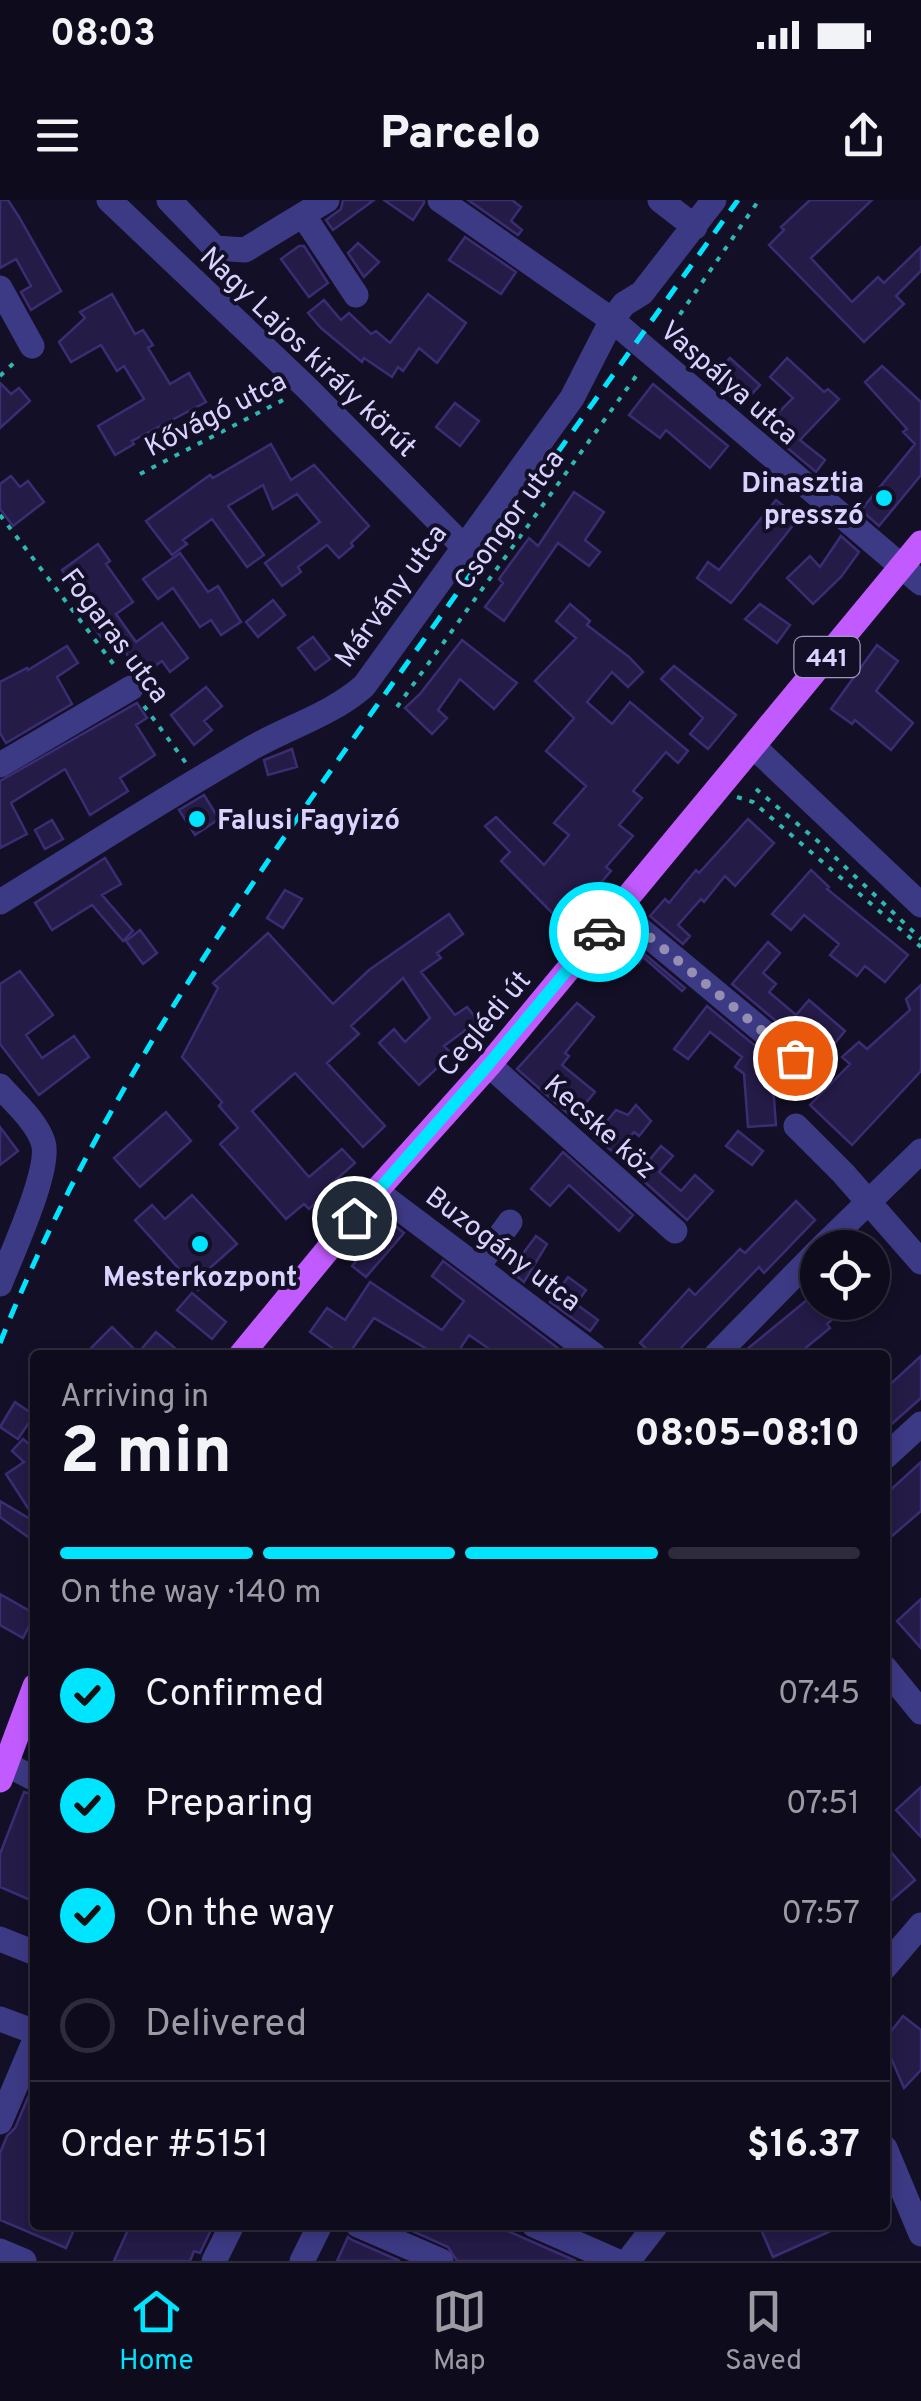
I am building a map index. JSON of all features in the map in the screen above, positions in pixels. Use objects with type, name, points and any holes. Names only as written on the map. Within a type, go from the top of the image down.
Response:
[{"type":"main road","name":"Ceglédi út","points":[[246,1350],[753,746],[911,575],[921,542]]},
{"type":"main road","points":[[3,1772],[30,1699]]},
{"type":"street","name":"Nagy Lajos király körút","points":[[109,200],[308,388],[464,546]]},
{"type":"street","points":[[169,200],[216,248],[244,250],[327,200]]},
{"type":"street","name":"Vaspálya utca","points":[[440,200],[612,320],[911,575]]},
{"type":"street","points":[[660,200],[695,227]]},
{"type":"street","name":"Márvány utca","points":[[0,902],[255,746],[346,702],[364,686],[572,398],[612,320],[624,304],[642,293],[714,200]]},
{"type":"street","points":[[303,215],[356,295]]},
{"type":"street","points":[[0,288],[32,346]]},
{"type":"street","points":[[0,765],[132,688]]},
{"type":"street","points":[[753,746],[921,904]]},
{"type":"street","points":[[617,910],[795,1058]]},
{"type":"street","name":"Kecske köz","points":[[488,1065],[675,1231]]},
{"type":"street","points":[[0,1086],[36,1128],[45,1149],[35,1194],[0,1284]]},
{"type":"street","points":[[796,1126],[921,1262]]},
{"type":"street","points":[[838,1230],[921,1151]]},
{"type":"street","name":"Buzogány utca","points":[[376,1191],[587,1350]]},
{"type":"street","points":[[478,1266],[510,1222]]},
{"type":"street","points":[[721,1350],[800,1269]]},
{"type":"street","points":[[890,1452],[921,1424]]},
{"type":"street","points":[[890,1673],[917,1698]]},
{"type":"street","points":[[3,1772],[30,1778]]},
{"type":"street","points":[[890,1961],[921,1925]]},
{"type":"street","points":[[0,1938],[30,1951]]},
{"type":"street","points":[[0,2019],[30,2030]]},
{"type":"street","points":[[0,2122],[30,2052]]},
{"type":"street","points":[[890,2160],[921,2234]]},
{"type":"street","points":[[214,2261],[230,2230]]},
{"type":"street","points":[[302,2261],[318,2230]]},
{"type":"street","points":[[370,2230],[441,2261]]},
{"type":"street","points":[[545,2230],[616,2261]]},
{"type":"street","points":[[628,2261],[652,2230]]},
{"type":"street","points":[[0,2251],[24,2261]]},
{"type":"path","name":"Csongor utca","points":[[397,707],[759,200]]},
{"type":"path","name":"Kővágó utca","points":[[140,474],[308,388]]},
{"type":"path","name":"Fogaras utca","points":[[0,514],[198,780]]},
{"type":"path","points":[[756,789],[820,843],[921,939]]},
{"type":"path","points":[[737,797],[753,802],[921,947]]},
{"type":"building","points":[[0,200],[8,200],[61,291],[31,310],[21,292],[31,286],[16,259],[0,268]]},
{"type":"building","points":[[343,200],[374,200],[333,230],[326,220],[341,209]]},
{"type":"building","points":[[384,200],[424,200],[424,203],[413,220]]},
{"type":"building","points":[[468,200],[512,200],[521,207],[511,221],[522,230],[518,235]]},
{"type":"building","points":[[810,200],[872,200],[811,258],[852,302],[878,277],[884,283],[921,247],[921,271],[896,296],[904,304],[864,342],[769,245],[784,230],[781,227]]},
{"type":"building","points":[[465,237],[516,272],[501,294],[449,260]]},
{"type":"building","points":[[358,243],[379,262],[364,277],[348,253]]},
{"type":"building","points":[[304,246],[328,283],[309,297],[281,259]]},
{"type":"building","points":[[112,294],[135,334],[143,330],[153,345],[148,348],[170,384],[189,373],[206,402],[132,441],[134,444],[115,455],[98,426],[144,399],[124,366],[117,371],[101,345],[71,362],[59,342],[85,318],[80,312]]},
{"type":"building","points":[[428,294],[466,323],[437,363],[419,348],[403,371],[398,367],[392,377],[364,358],[362,362],[308,313],[324,300],[341,320],[349,313],[371,334],[376,331],[390,343]]},
{"type":"building","points":[[730,358],[760,385],[741,406],[711,378]]},
{"type":"building","points":[[787,358],[824,392],[828,389],[839,399],[800,440],[825,460],[816,472],[779,441],[791,428],[777,414],[793,398],[770,377]]},
{"type":"building","points":[[882,366],[921,402],[921,475],[879,526],[861,510],[915,444],[903,432],[907,429],[865,382]]},
{"type":"building","points":[[0,383],[11,394],[19,388],[30,401],[0,428]]},
{"type":"building","points":[[653,384],[728,446],[710,468],[666,430],[660,438],[629,415]]},
{"type":"building","points":[[455,403],[479,421],[460,446],[436,427]]},
{"type":"building","points":[[271,444],[291,480],[314,465],[369,526],[351,543],[353,546],[339,558],[327,545],[298,567],[301,572],[282,586],[265,563],[320,522],[297,494],[273,509],[263,485],[228,506],[264,555],[247,567],[212,519],[183,540],[187,544],[172,555],[146,521],[210,475],[213,478]]},
{"type":"building","points":[[11,476],[20,487],[28,481],[44,502],[13,526],[0,509],[0,484]]},
{"type":"building","points":[[574,492],[604,512],[585,540],[600,552],[589,566],[558,543],[504,621],[485,607],[503,583],[499,579],[529,538],[538,546]]},
{"type":"building","points":[[776,500],[799,518],[731,603],[697,578],[708,562],[719,570]]},
{"type":"building","points":[[841,536],[859,552],[841,577],[813,604],[787,578],[810,556],[820,567]]},
{"type":"building","points":[[98,544],[110,561],[106,564],[133,602],[116,614],[136,642],[162,623],[188,658],[170,672],[162,661],[142,675],[110,631],[101,637],[88,619],[94,615],[62,570]]},
{"type":"building","points":[[180,553],[208,592],[218,586],[241,622],[221,635],[211,620],[200,627],[173,588],[158,599],[143,579]]},
{"type":"building","points":[[273,600],[285,615],[258,637],[246,622]]},
{"type":"building","points":[[570,604],[590,621],[587,625],[643,672],[628,687],[612,672],[587,702],[612,724],[630,702],[688,751],[678,763],[666,752],[633,791],[642,798],[619,825],[633,836],[606,867],[611,871],[560,921],[501,861],[510,852],[485,826],[496,817],[544,865],[569,835],[554,823],[586,786],[546,751],[574,718],[535,681],[576,638],[556,621]]},
{"type":"building","points":[[760,604],[790,625],[777,643],[745,619]]},
{"type":"building","points":[[313,637],[330,659],[315,670],[298,648]]},
{"type":"building","points":[[462,640],[517,683],[494,709],[460,679],[438,710],[447,718],[432,734],[405,708]]},
{"type":"building","points":[[877,645],[898,661],[876,691],[913,723],[891,750],[855,720],[852,724],[831,709]]},
{"type":"building","points":[[67,646],[78,663],[57,677],[72,704],[6,743],[0,733],[0,682]]},
{"type":"building","points":[[674,666],[736,715],[708,749],[690,734],[703,718],[661,679]]},
{"type":"building","points":[[206,687],[222,706],[204,721],[212,730],[194,745],[171,715]]},
{"type":"building","points":[[137,703],[147,718],[136,725],[155,755],[120,778],[128,791],[90,815],[65,769],[11,803],[27,834],[0,848],[0,781]]},
{"type":"building","points":[[292,749],[297,767],[268,775],[264,760]]},
{"type":"building","points":[[204,795],[219,819],[195,835],[179,810]]},
{"type":"building","points":[[748,819],[774,843],[735,886],[725,876],[704,902],[701,899],[678,925],[690,936],[683,944],[650,916],[665,899],[669,903]]},
{"type":"building","points":[[52,820],[63,839],[45,849],[35,830]]},
{"type":"building","points":[[105,858],[121,884],[102,895],[133,931],[123,941],[92,905],[52,930],[35,903]]},
{"type":"building","points":[[811,870],[827,889],[908,955],[885,982],[865,966],[857,976],[830,955],[839,944],[804,915],[791,930],[772,914]]},
{"type":"building","points":[[285,890],[302,899],[283,928],[267,918]]},
{"type":"building","points":[[449,914],[463,934],[437,953],[441,958],[421,972],[455,1015],[467,1007],[478,1021],[444,1046],[452,1054],[419,1085],[379,1043],[394,1029],[405,1042],[430,1018],[403,978],[351,1026],[359,1034],[327,1063],[385,1126],[363,1147],[295,1073],[252,1111],[309,1177],[342,1149],[355,1163],[309,1209],[304,1204],[286,1219],[220,1144],[238,1128],[219,1106],[222,1102],[182,1057],[218,988],[213,983],[268,933],[333,1004],[369,970]]},
{"type":"building","points":[[140,930],[157,953],[143,964],[126,941]]},
{"type":"building","points":[[629,941],[685,988],[682,991],[643,957],[639,963],[623,948]]},
{"type":"building","points":[[768,942],[780,953],[763,973],[776,984],[769,992],[796,1015],[809,1000],[845,1031],[831,1048],[798,1022],[789,1032],[732,984]]},
{"type":"building","points":[[20,971],[53,1015],[26,1035],[42,1058],[74,1036],[89,1057],[39,1095],[0,1044],[0,984]]},
{"type":"building","points":[[921,985],[921,1071],[852,1145],[810,1105],[850,1064],[842,1057],[859,1042],[867,1049],[910,1010],[906,999]]},
{"type":"building","points":[[577,1003],[594,1017],[565,1053],[569,1056],[562,1065],[595,1092],[573,1118],[517,1069]]},
{"type":"building","points":[[707,1006],[771,1059],[776,1125],[748,1127],[744,1074],[735,1067],[742,1057],[710,1032],[688,1059],[674,1049]]},
{"type":"building","points":[[636,1105],[651,1121],[639,1136],[634,1132],[616,1154],[594,1137],[616,1110],[628,1115]]},
{"type":"building","points":[[166,1112],[191,1141],[140,1187],[114,1158]]},
{"type":"building","points":[[0,1127],[18,1151],[0,1165]]},
{"type":"building","points":[[738,1131],[763,1151],[752,1165],[726,1146]]},
{"type":"building","points":[[661,1146],[673,1156],[659,1172],[681,1191],[695,1175],[713,1191],[687,1220],[637,1175]]},
{"type":"building","points":[[563,1152],[633,1215],[619,1231],[569,1185],[550,1206],[531,1189]]},
{"type":"building","points":[[192,1195],[237,1244],[210,1268],[215,1275],[198,1290],[135,1220],[152,1205],[165,1219]]},
{"type":"building","points":[[796,1201],[815,1220],[800,1230],[800,1236],[764,1273],[759,1267],[679,1350],[648,1350],[640,1343],[689,1289],[695,1295],[740,1249],[745,1253]]},
{"type":"building","points":[[389,1221],[404,1233],[366,1277],[352,1266]]},
{"type":"building","points":[[536,1236],[547,1244],[524,1282],[510,1271]]},
{"type":"building","points":[[443,1261],[560,1350],[491,1350],[469,1335],[459,1350],[428,1350],[374,1318],[352,1350],[335,1350],[310,1332],[327,1308],[345,1320],[370,1282],[442,1330],[464,1301],[432,1276]]},
{"type":"building","points":[[568,1277],[586,1290],[576,1304],[598,1320],[590,1331],[550,1302]]},
{"type":"building","points":[[192,1293],[226,1322],[212,1339],[177,1310]]},
{"type":"building","points":[[800,1306],[800,1320],[832,1320],[827,1324],[830,1328],[803,1350],[746,1350]]},
{"type":"building","points":[[112,1327],[135,1350],[89,1350]]},
{"type":"building","points":[[156,1332],[177,1350],[141,1350]]},
{"type":"building","points":[[921,1356],[921,1398],[890,1426],[890,1384]]},
{"type":"building","points":[[15,1402],[30,1412],[30,1421],[18,1439],[0,1427]]},
{"type":"building","points":[[23,1439],[30,1445],[30,1511],[6,1474],[24,1462],[12,1451]]},
{"type":"building","points":[[921,1462],[921,1511],[890,1538],[890,1490]]},
{"type":"building","points":[[0,1501],[30,1519],[30,1538],[0,1517]]},
{"type":"building","points":[[0,1594],[30,1611],[30,1624],[23,1638],[0,1625]]},
{"type":"building","points":[[921,1599],[921,1648],[897,1621]]},
{"type":"building","points":[[921,1787],[921,1837],[896,1810]]},
{"type":"building","points":[[24,1792],[30,1794],[30,1900],[0,1887],[0,1854]]},
{"type":"building","points":[[890,1851],[915,1880],[890,1902]]},
{"type":"building","points":[[903,2016],[921,2030],[921,2070],[904,2088],[890,2056],[890,2033]]},
{"type":"building","points":[[30,2093],[30,2230],[74,2230],[66,2248],[0,2220],[0,2153]]},
{"type":"building","points":[[128,2230],[211,2230],[200,2253],[194,2251],[190,2261],[114,2261]]},
{"type":"building","points":[[410,2230],[505,2230],[576,2261],[457,2261],[448,2247]]},
{"type":"building","points":[[761,2230],[833,2230],[773,2257]]},
{"type":"building","points":[[348,2237],[352,2240],[400,2261],[337,2261]]},
{"type":"railway","points":[[0,1343],[83,1163],[237,907],[738,200]]},
{"type":"way so far","points":[[599,932],[617,910],[795,1058]]},
{"type":"place","name":"Dinasztia presszó","points":[[884,498]]},
{"type":"place","name":"Falusi Fagyizó","points":[[197,819]]},
{"type":"place","name":"Mesterkozpont","points":[[200,1244]]},
{"type":"route","points":[[354,1218],[599,932]]}]
